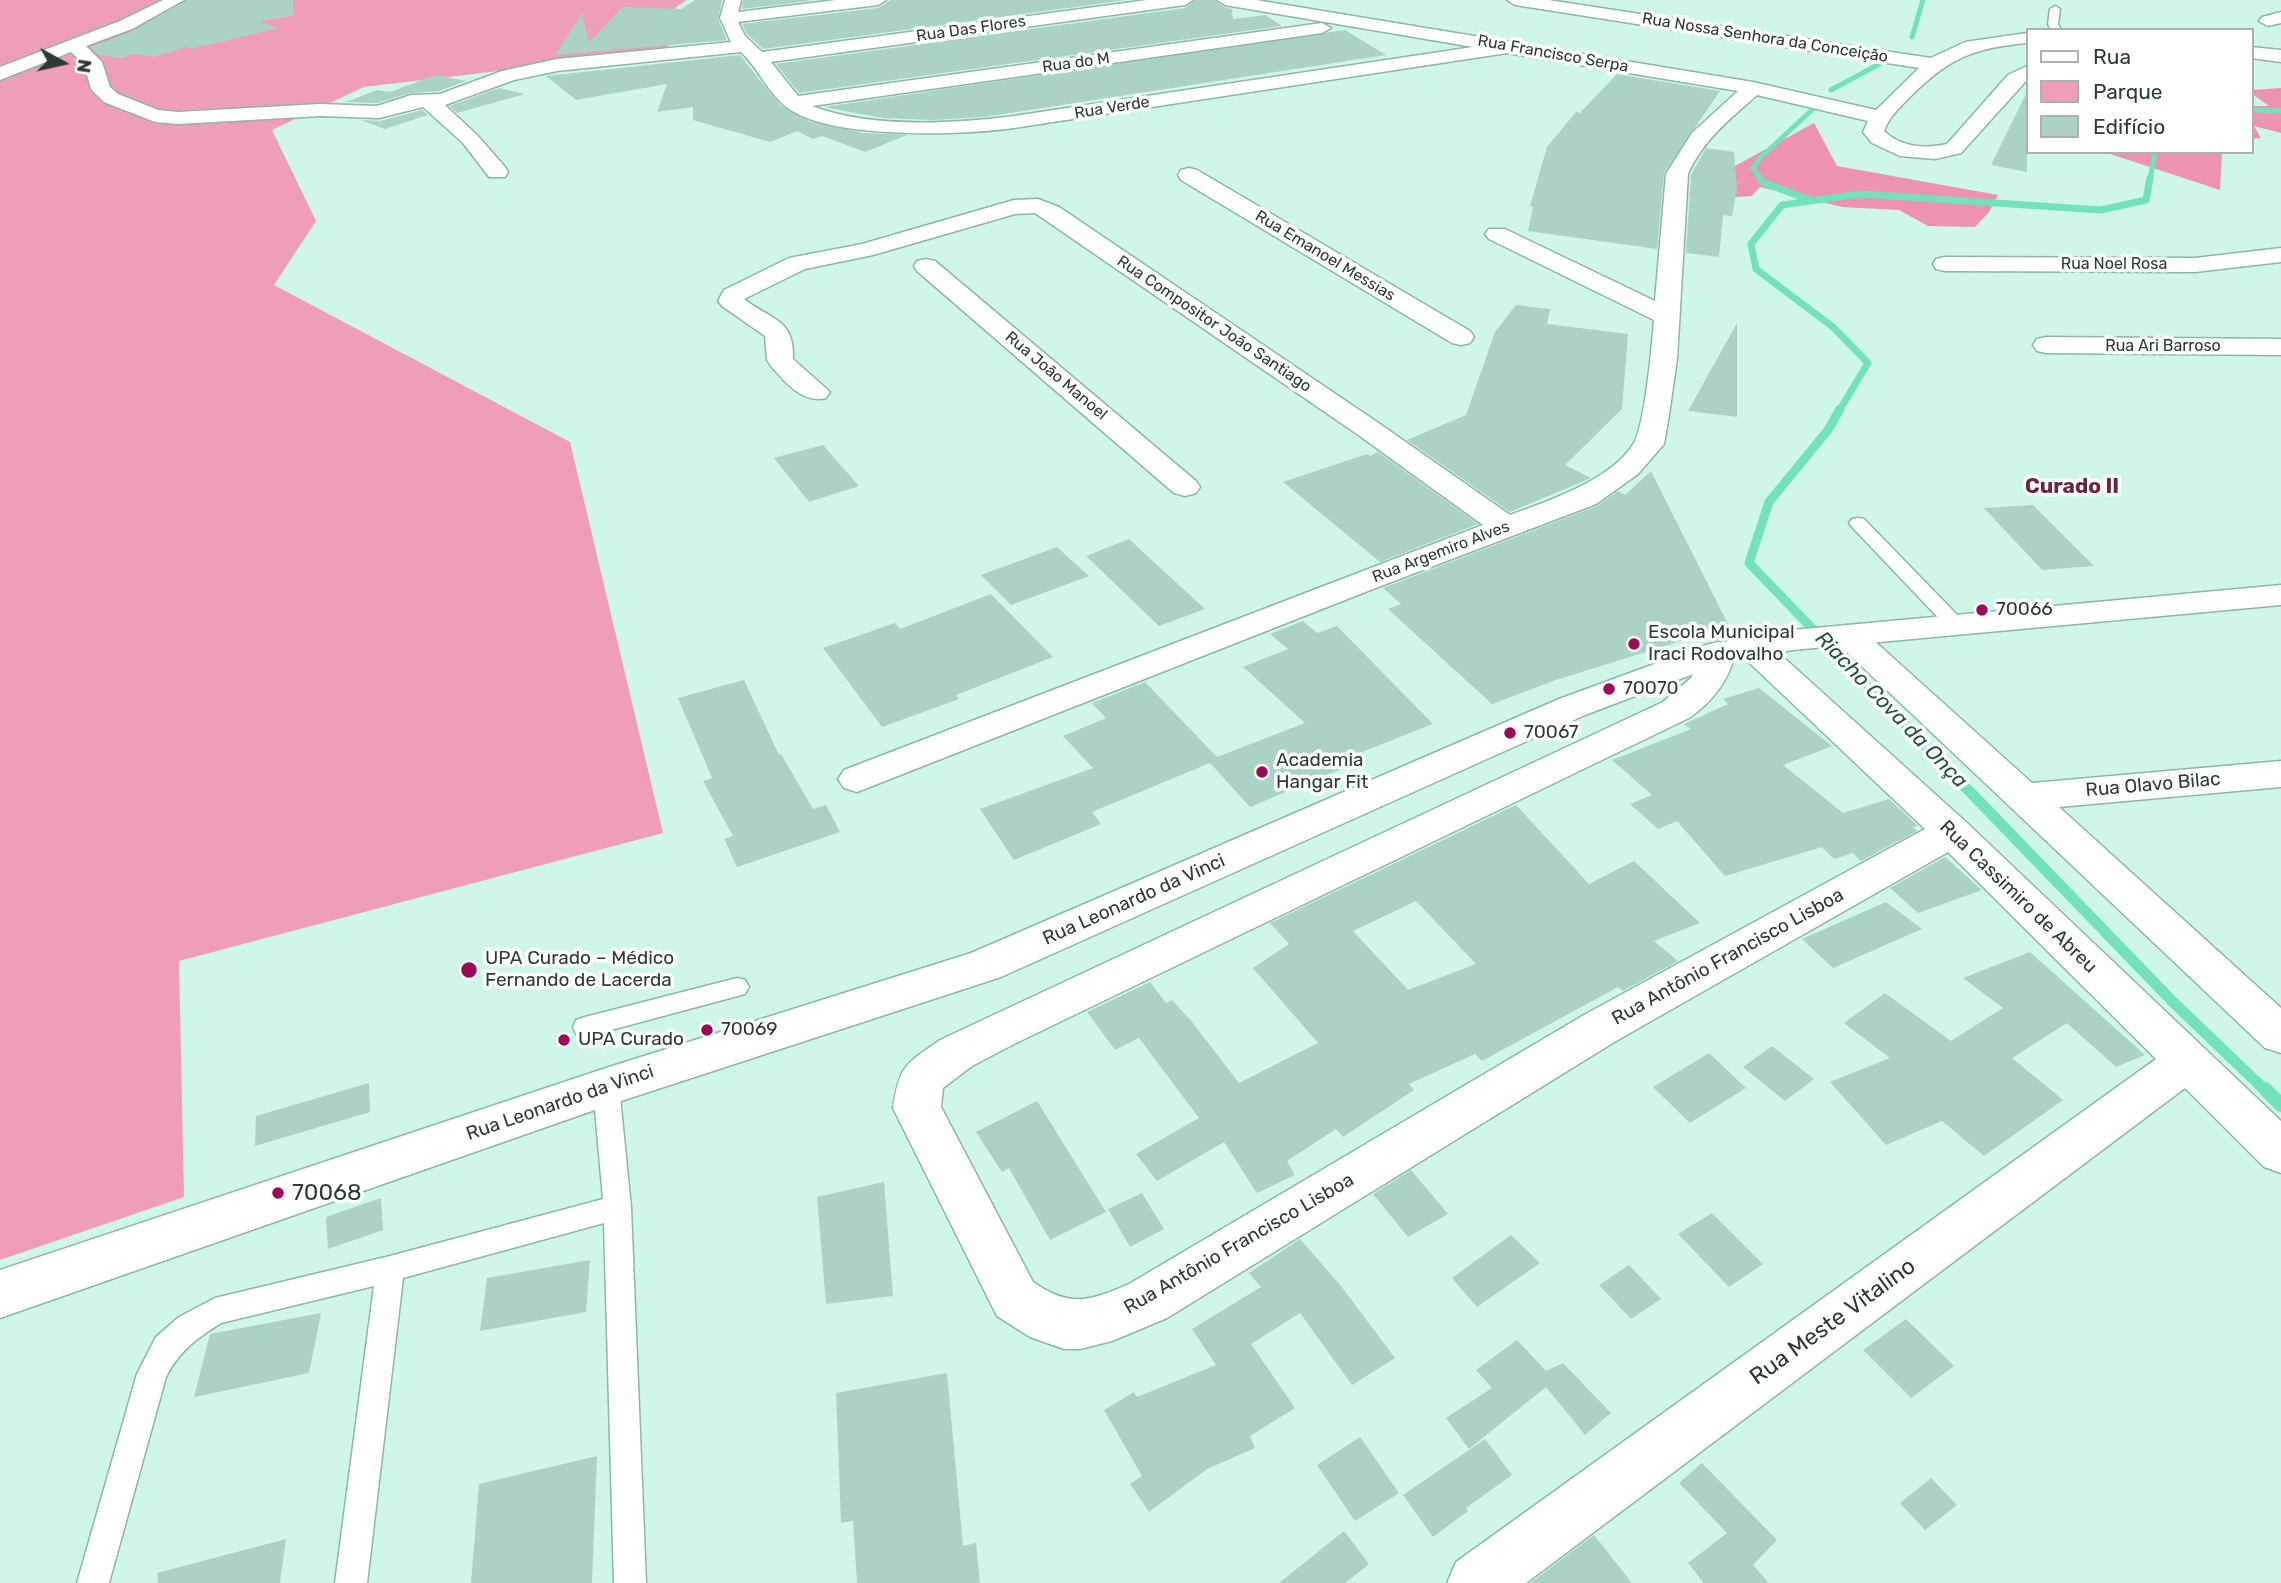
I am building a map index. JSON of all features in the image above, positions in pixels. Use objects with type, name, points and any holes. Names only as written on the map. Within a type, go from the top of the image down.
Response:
[{"type":"street","points":[[0,74],[126,25],[176,0]]},
{"type":"street","points":[[731,9],[878,0]]},
{"type":"street","name":"Rua Das Flores","points":[[750,52],[1185,0]]},
{"type":"street","name":"Rua Francisco Serpa","points":[[1225,0],[1753,88],[1879,117]]},
{"type":"street","name":"Rua Nossa Senhora da Conceição","points":[[1515,0],[1932,64]]},
{"type":"street","name":"Rua Verde","points":[[731,9],[730,30],[793,103],[824,116],[880,126],[983,126],[1508,47]]},
{"type":"street","name":"Rua do M","points":[[793,103],[1359,22]]},
{"type":"street","points":[[2025,38],[1973,45],[1954,51],[1932,64],[1879,117],[1873,131],[1889,145],[1917,153],[1954,149],[2015,79],[2025,73]]},
{"type":"street","points":[[0,57],[74,44]]},
{"type":"street","points":[[74,44],[93,62],[101,89],[111,98],[155,116],[178,118],[320,110],[379,113],[456,126]]},
{"type":"street","points":[[379,113],[411,101],[443,100],[521,72],[578,62],[750,52]]},
{"type":"street","points":[[2253,52],[2281,55]]},
{"type":"street","name":"Rua Argemiro Alves","points":[[857,779],[1585,498],[1627,468],[1649,444],[1664,359],[1677,174],[1686,151],[1753,88]]},
{"type":"street","points":[[428,101],[456,126],[497,172]]},
{"type":"street","name":"Rua Emanoel Messias","points":[[1189,175],[1461,337]]},
{"type":"street","name":"Rua Compositor João Santiago","points":[[816,392],[780,360],[782,339],[778,331],[743,313],[731,301],[733,295],[798,263],[865,250],[1014,207],[1038,206],[1051,212],[1367,428],[1506,527]]},
{"type":"street","points":[[1497,234],[1666,316]]},
{"type":"street","name":"Rua Noel Rosa","points":[[1945,264],[2196,265],[2250,261],[2281,255]]},
{"type":"street","name":"Rua João Manoel","points":[[926,266],[1185,487]]},
{"type":"street","name":"Rua Ari Barroso","points":[[2046,345],[2281,346]]},
{"type":"street","name":"Rua Leonardo da Vinci","points":[[0,1294],[606,1087],[986,965],[1572,707],[1734,649],[1823,638],[2281,595]]},
{"type":"street","points":[[1823,638],[2025,797],[2276,1024]]},
{"type":"street","name":"Rua Cassimiro de Abreu","points":[[1734,649],[1952,832],[2281,1152]]},
{"type":"street","name":"Rua Antônio Francisco Lisboa","points":[[1734,649],[1703,687],[1676,710],[998,1031],[956,1053],[921,1079],[917,1108],[1015,1299],[1032,1313],[1061,1325],[1103,1322],[1148,1301],[1600,1028],[1952,832]]},
{"type":"street","name":"Rua Olavo Bilac","points":[[2025,797],[2281,774]]},
{"type":"street","name":"Rua Meste Vitalino","points":[[1477,1583],[2188,1061]]},
{"type":"lane","points":[[2055,9],[2055,28]]},
{"type":"lane","points":[[1858,523],[1956,625]]},
{"type":"lane","points":[[586,1027],[737,988]]},
{"type":"lane","points":[[606,1087],[617,1207],[630,1583]]},
{"type":"lane","points":[[93,1583],[152,1374],[166,1346],[189,1327],[215,1311],[390,1269],[617,1207]]},
{"type":"lane","points":[[351,1583],[390,1269]]},
{"type":"green space","points":[[0,0],[686,0],[674,9],[667,51],[364,87],[272,130],[316,221],[274,285],[570,442],[663,833],[179,961],[184,1197],[0,1260]]},
{"type":"shaded area","points":[[2281,88],[2281,133],[2254,126],[2261,138],[2253,139],[2253,106],[2269,106],[2253,94],[2253,90]]},
{"type":"shaded area","points":[[1814,123],[1837,166],[1998,195],[1989,212],[1975,227],[1928,226],[1899,210],[1842,207],[1760,187],[1752,196],[1735,197],[1735,166]]},
{"type":"shaded area","points":[[2110,154],[2222,154],[2220,190]]},
{"type":"building","points":[[186,0],[293,0],[294,15],[259,22],[279,28],[191,49],[186,47],[154,57],[134,54],[121,58],[99,55],[91,47],[133,31]]},
{"type":"building","points":[[695,0],[722,0],[718,19],[727,40],[555,55],[582,14],[589,42],[623,7],[681,9]]},
{"type":"building","points":[[743,0],[808,0],[809,1],[741,9]]},
{"type":"building","points":[[891,0],[1127,0],[763,49],[747,34],[742,24],[878,8]]},
{"type":"building","points":[[1195,0],[1215,0],[1232,9],[1233,19],[1265,15],[1282,26],[799,93],[776,64],[1185,8]]},
{"type":"building","points":[[1345,30],[1386,55],[984,117],[934,120],[883,118],[824,107]]},
{"type":"building","points":[[740,55],[780,105],[808,121],[863,133],[907,135],[865,152],[822,136],[813,139],[797,131],[770,142],[693,120],[693,107],[657,112],[667,84],[576,100],[546,76]]},
{"type":"building","points":[[1617,74],[1720,91],[1664,173],[1657,249],[1528,231],[1533,207],[1530,206],[1547,147],[1576,112],[1580,113]]},
{"type":"building","points":[[435,75],[466,81],[439,91],[410,93],[377,103],[346,102],[377,90],[390,92]]},
{"type":"building","points":[[499,88],[525,94],[457,113],[450,106]]},
{"type":"building","points":[[2025,96],[2027,172],[1991,165]]},
{"type":"building","points":[[422,110],[428,115],[385,129],[360,120],[380,121]]},
{"type":"building","points":[[1706,148],[1734,152],[1737,189],[1732,216],[1723,215],[1719,257],[1686,253],[1691,175]]},
{"type":"building","points":[[1516,305],[1550,309],[1547,324],[1628,334],[1622,409],[1565,465],[1591,478],[1510,512],[1407,440],[1466,415],[1495,332]]},
{"type":"building","points":[[1737,323],[1737,417],[1688,411]]},
{"type":"building","points":[[823,445],[859,486],[809,502],[774,458]]},
{"type":"building","points":[[1378,452],[1478,524],[1380,562],[1283,482]]},
{"type":"building","points":[[1651,471],[1729,626],[1556,680],[1492,704],[1388,609],[1401,604],[1383,588],[1597,506],[1618,491],[1625,495]]},
{"type":"building","points":[[2033,505],[2094,566],[2042,570],[1984,508]]},
{"type":"building","points":[[1129,539],[1205,609],[1159,626],[1086,556]]},
{"type":"building","points":[[1057,547],[1089,576],[1011,605],[981,575]]},
{"type":"building","points":[[991,594],[1053,657],[956,695],[959,699],[882,727],[823,648],[895,623],[900,629]]},
{"type":"building","points":[[1303,621],[1317,633],[1337,626],[1433,724],[1334,763],[1341,769],[1250,807],[1210,763],[1092,812],[1101,824],[1014,860],[980,809],[1093,768],[1063,736],[1106,718],[1092,703],[1145,682],[1217,757],[1305,723],[1243,667],[1288,649],[1270,634]]},
{"type":"building","points":[[744,680],[779,755],[781,754],[813,809],[826,805],[840,832],[737,867],[724,839],[733,836],[703,781],[712,778],[678,698]]},
{"type":"building","points":[[1759,688],[1832,746],[1783,765],[1843,813],[1889,799],[1918,826],[1913,827],[1917,831],[1861,861],[1853,853],[1834,859],[1822,847],[1725,876],[1677,821],[1658,829],[1630,804],[1652,795],[1612,760],[1691,729],[1684,724],[1728,704],[1723,699]]},
{"type":"building","points":[[1516,805],[1589,884],[1634,861],[1700,923],[1654,941],[1678,961],[1623,991],[1618,987],[1482,1061],[1475,1054],[1409,1084],[1414,1090],[1343,1137],[1336,1129],[1287,1161],[1295,1175],[1257,1193],[1224,1142],[1157,1181],[1136,1154],[1199,1118],[1139,1038],[1115,1050],[1087,1012],[1150,982],[1166,1003],[1172,1000],[1192,1022],[1239,1083],[1318,1043],[1253,968],[1289,944],[1270,923]],"holes":[[[1416,901],[1476,964],[1408,990],[1353,931]]]},
{"type":"building","points":[[1945,857],[1982,890],[1918,913],[1890,888]]},
{"type":"building","points":[[1886,902],[1922,929],[1833,968],[1802,939]]},
{"type":"building","points":[[2030,952],[2145,1055],[2116,1067],[2067,1023],[2012,1058],[2063,1100],[1984,1156],[1942,1121],[1886,1145],[1830,1082],[1890,1058],[1844,1023],[1885,993],[1951,1041],[2003,1008],[1963,978]]},
{"type":"building","points":[[1772,1046],[1814,1079],[1785,1101],[1743,1067]]},
{"type":"building","points":[[1709,1053],[1746,1088],[1690,1123],[1653,1087]]},
{"type":"building","points":[[369,1083],[370,1112],[255,1146],[256,1116]]},
{"type":"building","points":[[1037,1101],[1106,1212],[1050,1240],[1009,1168],[1002,1172],[976,1132]]},
{"type":"building","points":[[1411,1170],[1448,1214],[1408,1237],[1373,1194]]},
{"type":"building","points":[[884,1182],[893,1296],[826,1304],[817,1197]]},
{"type":"building","points":[[1142,1193],[1164,1229],[1130,1247],[1108,1209]]},
{"type":"building","points":[[381,1198],[383,1230],[328,1249],[326,1217]]},
{"type":"building","points":[[1712,1213],[1763,1264],[1729,1287],[1678,1234]]},
{"type":"building","points":[[1511,1235],[1540,1263],[1477,1307],[1452,1278]]},
{"type":"building","points":[[1300,1239],[1341,1286],[1395,1358],[1352,1385],[1300,1313],[1251,1344],[1295,1408],[1250,1436],[1255,1448],[1207,1469],[1149,1512],[1130,1484],[1142,1476],[1104,1410],[1134,1392],[1137,1397],[1216,1365],[1192,1329],[1261,1287],[1249,1273]]},
{"type":"building","points":[[590,1260],[586,1312],[480,1331],[487,1278]]},
{"type":"building","points":[[1629,1265],[1661,1299],[1631,1319],[1599,1285]]},
{"type":"building","points":[[321,1313],[309,1373],[194,1397],[210,1334]]},
{"type":"building","points":[[1906,1319],[1954,1366],[1911,1398],[1863,1350]]},
{"type":"building","points":[[1517,1340],[1546,1371],[1563,1363],[1611,1413],[1585,1435],[1546,1387],[1469,1449],[1446,1418],[1492,1388],[1476,1370]]},
{"type":"building","points":[[947,1373],[963,1546],[976,1543],[980,1583],[857,1583],[853,1521],[841,1523],[836,1393]]},
{"type":"building","points":[[1360,1437],[1399,1493],[1355,1521],[1317,1465]]},
{"type":"building","points":[[1485,1439],[1512,1475],[1466,1508],[1468,1511],[1433,1537],[1403,1495]]},
{"type":"building","points":[[597,1456],[592,1583],[471,1583],[479,1484]]},
{"type":"building","points":[[1702,1463],[1777,1540],[1753,1565],[1769,1583],[1704,1583],[1688,1563],[1727,1533],[1679,1483]]},
{"type":"building","points":[[1931,1478],[1957,1505],[1925,1530],[1900,1503]]},
{"type":"building","points":[[1344,1531],[1369,1564],[1345,1583],[1279,1583]]},
{"type":"building","points":[[1594,1535],[1632,1583],[1530,1583]]},
{"type":"building","points":[[286,1539],[280,1583],[158,1583],[157,1573]]},
{"type":"waterway","name":"Riacho Cova da Onça","points":[[1912,37],[1923,0]]},
{"type":"waterway","name":"Riacho Cova da Onça","points":[[1831,90],[1885,61]]},
{"type":"waterway","name":"Riacho Cova da Onça","points":[[1761,180],[1753,168],[1759,159],[1814,108]]},
{"type":"waterway","points":[[2253,110],[2281,111]]},
{"type":"waterway","points":[[2150,180],[2155,154]]},
{"type":"waterway","points":[[1839,411],[1868,363],[1833,327],[1756,269],[1751,244],[1782,205],[1860,194],[2101,210],[2146,200],[2150,178]]},
{"type":"waterway","name":"Riacho Cova da Onça","points":[[1761,180],[1810,200]]},
{"type":"waterway","name":"Riacho Cova da Onça","points":[[1840,409],[1828,430],[1769,502],[1749,563],[1889,708]]},
{"type":"waterway","name":"Riacho Cova da Onça","points":[[1888,707],[2173,1002],[2266,1091]]},
{"type":"waterway","name":"Riacho Cova da Onça","points":[[2265,1089],[2281,1105]]},
{"type":"place","name":"70066","points":[[1982,610]]},
{"type":"place","name":"Escola Municipal Iraci Rodovalho","points":[[1634,644]]},
{"type":"place","name":"70070","points":[[1609,689]]},
{"type":"place","name":"70067","points":[[1510,733]]},
{"type":"place","name":"Academia Hangar Fit","points":[[1262,772]]},
{"type":"place","name":"UPA Curado – Médico Fernando de Lacerda","points":[[469,970]]},
{"type":"place","name":"70069","points":[[707,1030]]},
{"type":"place","name":"UPA Curado","points":[[564,1040]]},
{"type":"place","name":"70068","points":[[278,1193]]},
{"type":"district","name":"Curado II","points":[[2072,487]]}]
